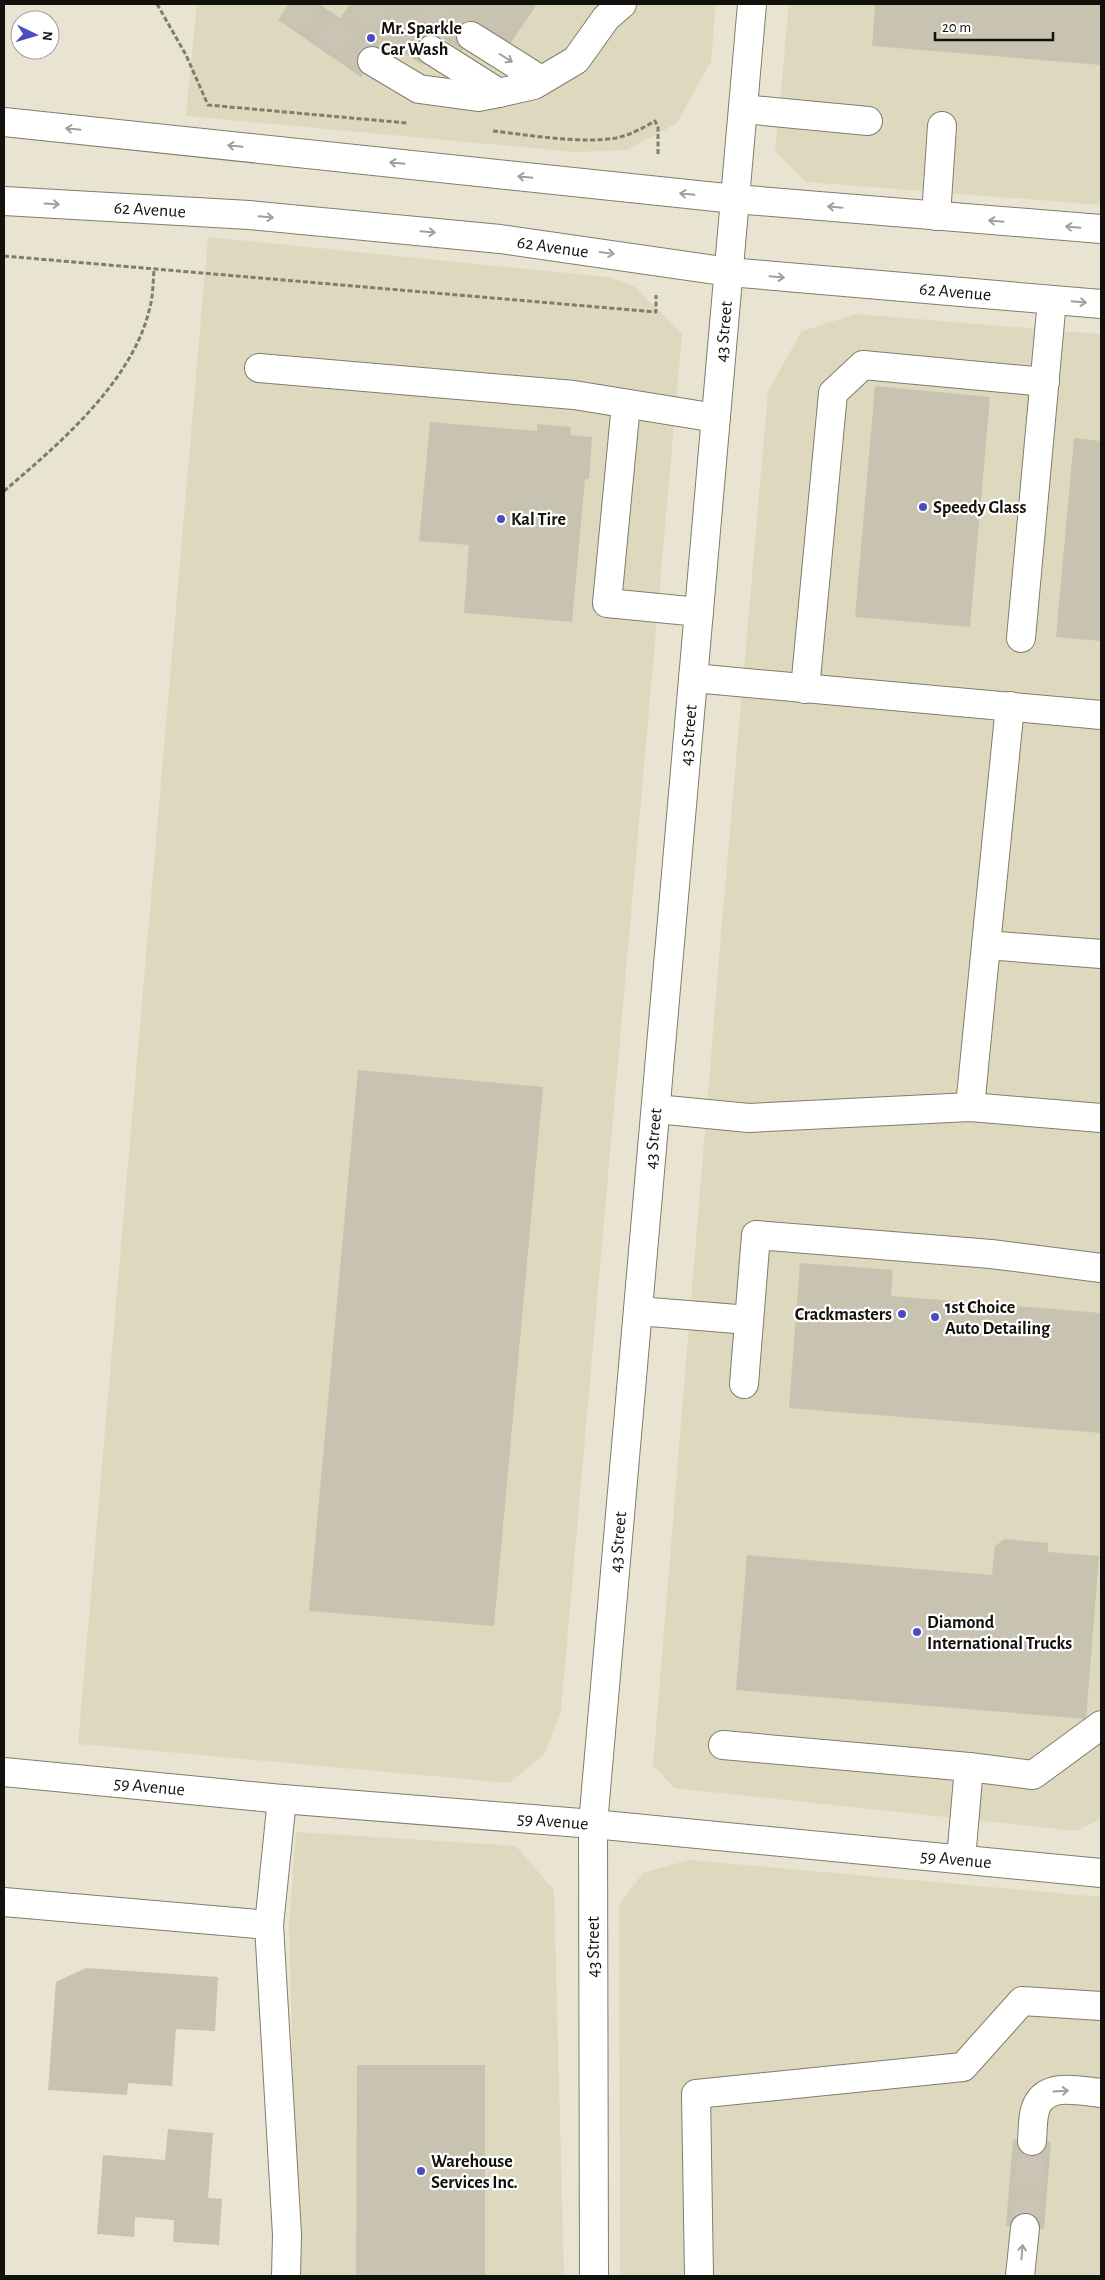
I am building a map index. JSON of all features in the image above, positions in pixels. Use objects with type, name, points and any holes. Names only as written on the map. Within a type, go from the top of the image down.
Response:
[{"type":"street","points":[[372,61],[419,89],[478,97],[499,93],[534,85],[576,60],[606,18],[622,4]]},
{"type":"street","name":"43 Street","points":[[594,2276],[594,1824],[752,4]]},
{"type":"street","points":[[471,36],[541,80]]},
{"type":"street","points":[[431,50],[499,93]]},
{"type":"street","points":[[743,109],[868,121]]},
{"type":"street","points":[[4,122],[735,199],[1101,229]]},
{"type":"street","points":[[936,216],[942,126]]},
{"type":"street","name":"62 Avenue","points":[[4,201],[249,215],[500,239],[729,272],[1101,304]]},
{"type":"street","points":[[1021,638],[1052,300]]},
{"type":"street","points":[[806,689],[833,393],[864,365],[1044,382]]},
{"type":"street","points":[[259,368],[574,395],[716,418]]},
{"type":"street","points":[[626,404],[607,604],[699,612]]},
{"type":"street","points":[[693,678],[1101,715]]},
{"type":"street","points":[[970,1107],[1010,706]]},
{"type":"street","points":[[986,945],[1101,954]]},
{"type":"street","points":[[656,1109],[749,1118],[970,1107],[1101,1118]]},
{"type":"street","points":[[744,1384],[756,1235],[991,1254],[1101,1268]]},
{"type":"street","points":[[638,1311],[749,1320]]},
{"type":"street","points":[[723,1745],[969,1767],[1033,1775],[1101,1725]]},
{"type":"street","points":[[961,1860],[969,1767]]},
{"type":"street","name":"59 Avenue","points":[[4,1772],[282,1799],[594,1824],[1101,1873]]},
{"type":"street","points":[[282,1799],[269,1925],[287,2234],[286,2276]]},
{"type":"street","points":[[4,1902],[269,1925]]},
{"type":"street","points":[[698,2276],[696,2094],[963,2067],[1022,2001],[1101,2006]]},
{"type":"street","points":[[1032,2141],[1036,2106],[1045,2094],[1058,2090],[1101,2093]]},
{"type":"street","points":[[1020,2276],[1025,2228]]},
{"type":"path","points":[[157,4],[186,55],[208,105],[413,124]]},
{"type":"path","points":[[491,131],[569,138],[616,138],[638,131],[655,121],[658,127]]},
{"type":"path","points":[[4,256],[656,312]]},
{"type":"path","points":[[4,490],[60,443],[112,384],[133,350],[149,311],[154,269]]},
{"type":"shaded area","points":[[197,4],[716,4],[711,61],[677,123],[627,150],[576,152],[186,116]]},
{"type":"shaded area","points":[[789,4],[1101,4],[1101,205],[806,182],[775,151]]},
{"type":"shaded area","points":[[208,237],[608,277],[634,286],[682,334],[561,1711],[544,1755],[509,1783],[78,1744]]},
{"type":"shaded area","points":[[856,314],[1101,334],[1101,1819],[1076,1831],[674,1788],[653,1765],[721,934],[768,391],[802,331]]},
{"type":"shaded area","points":[[296,1832],[516,1846],[554,1890],[564,2276],[298,2276],[289,1924]]},
{"type":"shaded area","points":[[689,1860],[1101,1897],[1101,2276],[620,2276],[619,1905],[643,1873]]},
{"type":"building","name":"Mr. Sparkle Car Wash","points":[[289,4],[319,4],[340,18],[350,4],[537,4],[510,44],[479,23],[462,51],[440,36],[423,65],[384,41],[361,77],[278,20]]},
{"type":"building","points":[[875,4],[1101,4],[1101,65],[872,46]]},
{"type":"building","name":"Speedy Glass","points":[[875,386],[990,397],[970,627],[855,617]]},
{"type":"building","name":"Kal Tire","points":[[430,422],[537,431],[537,424],[571,427],[571,435],[592,437],[589,479],[585,479],[572,622],[464,613],[469,545],[419,541]]},
{"type":"building","points":[[1074,438],[1101,441],[1101,641],[1056,637]]},
{"type":"building","points":[[358,1070],[543,1087],[494,1626],[309,1611]]},
{"type":"building","points":[[800,1263],[893,1270],[891,1296],[1101,1313],[1101,1433],[789,1408]]},
{"type":"building","name":"Diamond International Trucks","points":[[1005,1539],[1048,1543],[1048,1552],[1099,1556],[1086,1719],[736,1690],[747,1555],[992,1575],[995,1546]]},
{"type":"building","points":[[86,1968],[218,1977],[215,2031],[176,2029],[172,2086],[128,2083],[127,2095],[48,2090],[56,1982]]},
{"type":"building","name":"Warehouse Services Inc.","points":[[357,2065],[485,2065],[485,2276],[356,2276]]},
{"type":"building","points":[[168,2129],[213,2133],[208,2198],[222,2199],[219,2245],[173,2242],[174,2220],[135,2217],[134,2237],[97,2234],[103,2155],[165,2160]]},
{"type":"building","points":[[1013,2139],[1051,2142],[1044,2229],[1006,2226]]},
{"type":"tunnel","points":[[289,4],[372,61]]},
{"type":"tunnel","points":[[357,4],[431,50]]},
{"type":"tunnel","points":[[424,4],[471,36]]},
{"type":"tunnel","points":[[1025,2228],[1032,2141]]},
{"type":"place","name":"Mr. Sparkle Car Wash","points":[[371,38]]},
{"type":"place","name":"Speedy Glass","points":[[923,507]]},
{"type":"place","name":"Kal Tire","points":[[501,519]]},
{"type":"place","name":"Crackmasters","points":[[902,1314]]},
{"type":"place","name":"1st Choice Auto Detailing","points":[[935,1317]]},
{"type":"place","name":"Diamond International Trucks","points":[[917,1632]]},
{"type":"place","name":"Warehouse Services Inc.","points":[[421,2171]]}]
